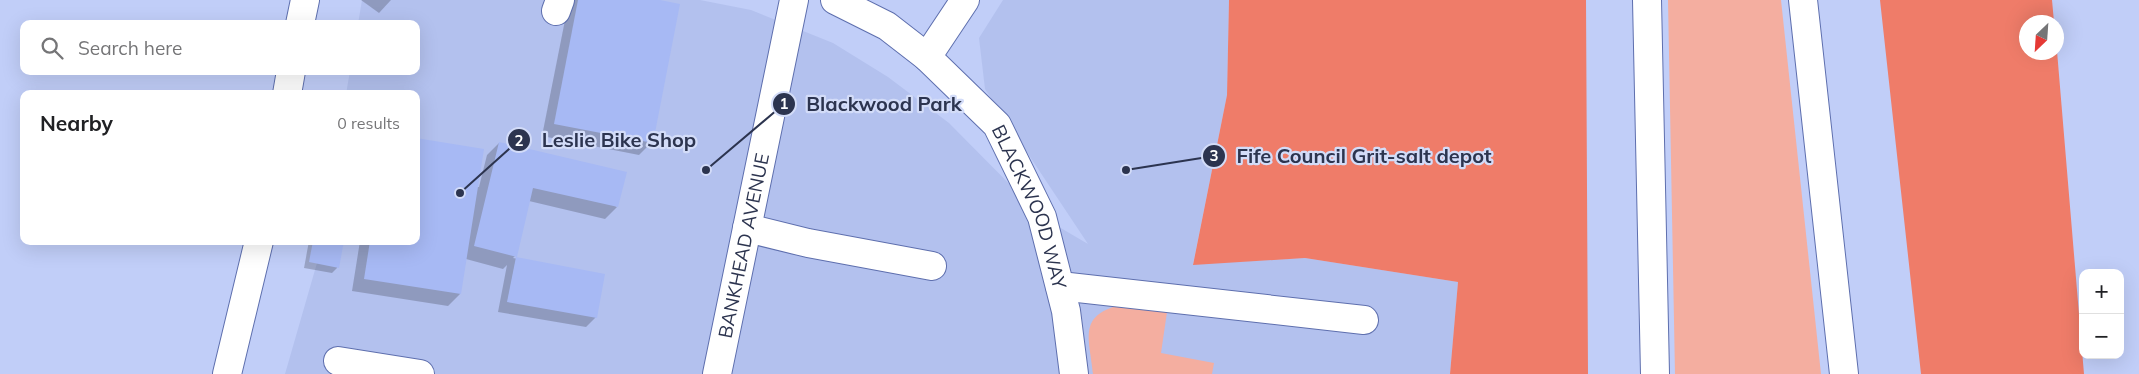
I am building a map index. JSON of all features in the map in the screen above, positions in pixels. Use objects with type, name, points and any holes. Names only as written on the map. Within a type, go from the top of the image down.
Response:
[{"type":"main road","points":[[301,20],[304,0]]},
{"type":"main road","name":"BANKHEAD AVENUE","points":[[718,374],[794,0]]},
{"type":"main road","name":"BLACKWOOD WAY","points":[[835,0],[887,26],[927,57],[997,125],[1042,217],[1066,311],[1074,374]]},
{"type":"main road","points":[[927,57],[965,0]]},
{"type":"main road","points":[[1646,0],[1655,374]]},
{"type":"main road","points":[[1803,0],[1844,374]]},
{"type":"main road","points":[[288,90],[290,75]]},
{"type":"main road","points":[[747,228],[808,243],[932,266]]},
{"type":"main road","points":[[227,374],[258,245]]},
{"type":"main road","points":[[1060,286],[1364,320]]},
{"type":"main road","points":[[338,362],[420,374]]},
{"type":"shaded area","points":[[362,0],[700,0],[751,10],[833,43],[888,77],[949,123],[1042,217],[1088,244],[985,89],[979,38],[1003,0],[1229,0],[1227,95],[1193,264],[1305,258],[1458,282],[1450,374],[285,374],[321,245],[420,245],[420,90],[347,90],[349,75],[420,75],[420,20],[359,20]]},
{"type":"shaded area","points":[[1229,0],[1586,0],[1588,374],[1450,374],[1458,282],[1305,258],[1193,265],[1227,95]]},
{"type":"shaded area","points":[[1668,0],[1781,0],[1821,374],[1675,374]]},
{"type":"shaded area","points":[[1880,0],[2052,0],[2053,15],[2019,15],[2019,60],[2058,60],[2079,314],[2079,359],[2083,359],[2084,374],[1921,374]]},
{"type":"shaded area","points":[[1120,305],[1167,312],[1161,353],[1214,363],[1212,374],[1093,374],[1089,340],[1089,330],[1092,322],[1106,310]]},
{"type":"building","points":[[578,0],[660,0],[680,4],[653,143],[554,124]]},
{"type":"building","points":[[420,139],[484,149],[461,294],[364,279],[369,245],[420,245]]},
{"type":"building","points":[[499,142],[627,172],[618,207],[533,188],[517,257],[474,246]]},
{"type":"building","points":[[312,245],[343,245],[339,268],[309,262]]},
{"type":"building","points":[[516,257],[605,274],[597,318],[507,302]]},
{"type":"place","name":"Blackwood Park","points":[[706,170]]},
{"type":"place","name":"Fife Council Grit-salt depot","points":[[1126,170]]},
{"type":"place","name":"Leslie Bike Shop","points":[[460,193]]}]
